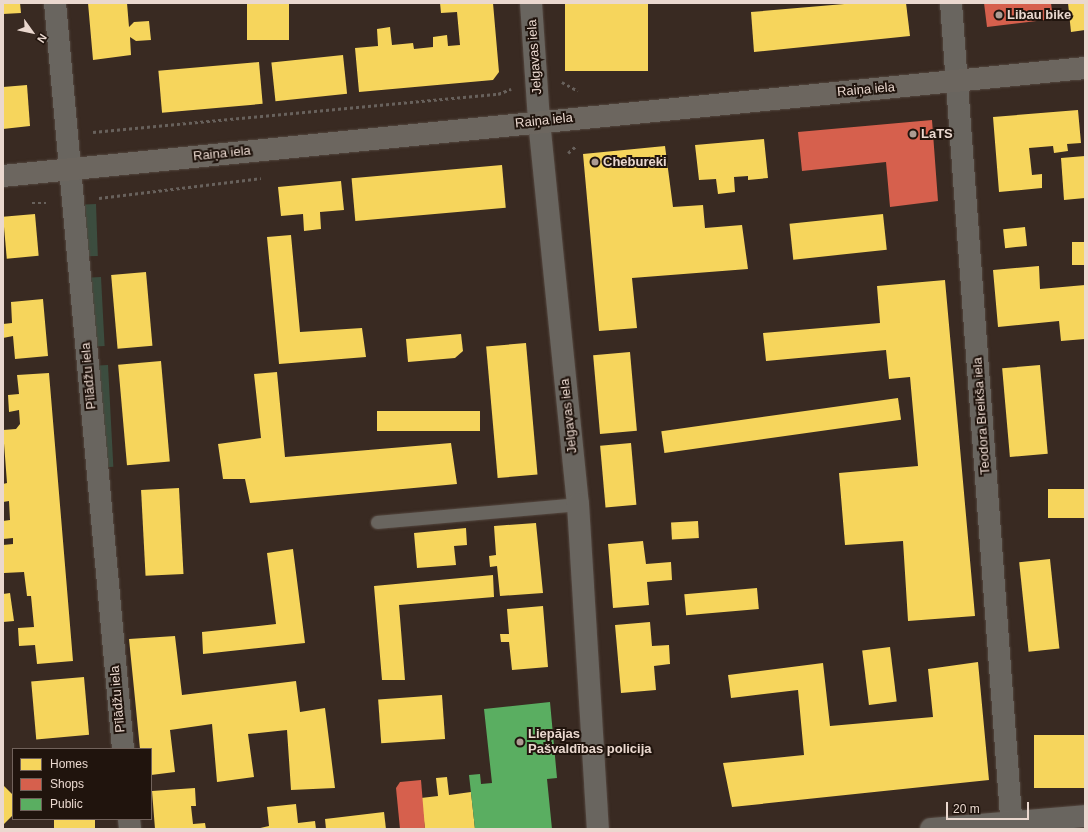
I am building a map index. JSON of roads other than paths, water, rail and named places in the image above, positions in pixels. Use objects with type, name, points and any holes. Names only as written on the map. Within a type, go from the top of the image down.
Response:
[{"type":"main road","name":"Raiņa iela","points":[[3,176],[539,121],[1085,68]]},
{"type":"street","name":"Pīlādžu iela","points":[[56,3],[123,748]]},
{"type":"street","name":"Jelgavas iela","points":[[531,3],[539,121],[578,504],[598,829]]},
{"type":"street","name":"Teodora Breikša iela","points":[[951,3],[1012,825]]},
{"type":"street","points":[[931,829],[1012,825],[1085,816]]},
{"type":"lane","points":[[377,522],[578,504]]},
{"type":"place","name":"Libau bike","points":[[999,15]]},
{"type":"place","name":"LaTS","points":[[913,134]]},
{"type":"place","name":"Chebureki","points":[[595,162]]},
{"type":"place","name":"Liepājas Pašvaldības policija","points":[[520,742]]}]
